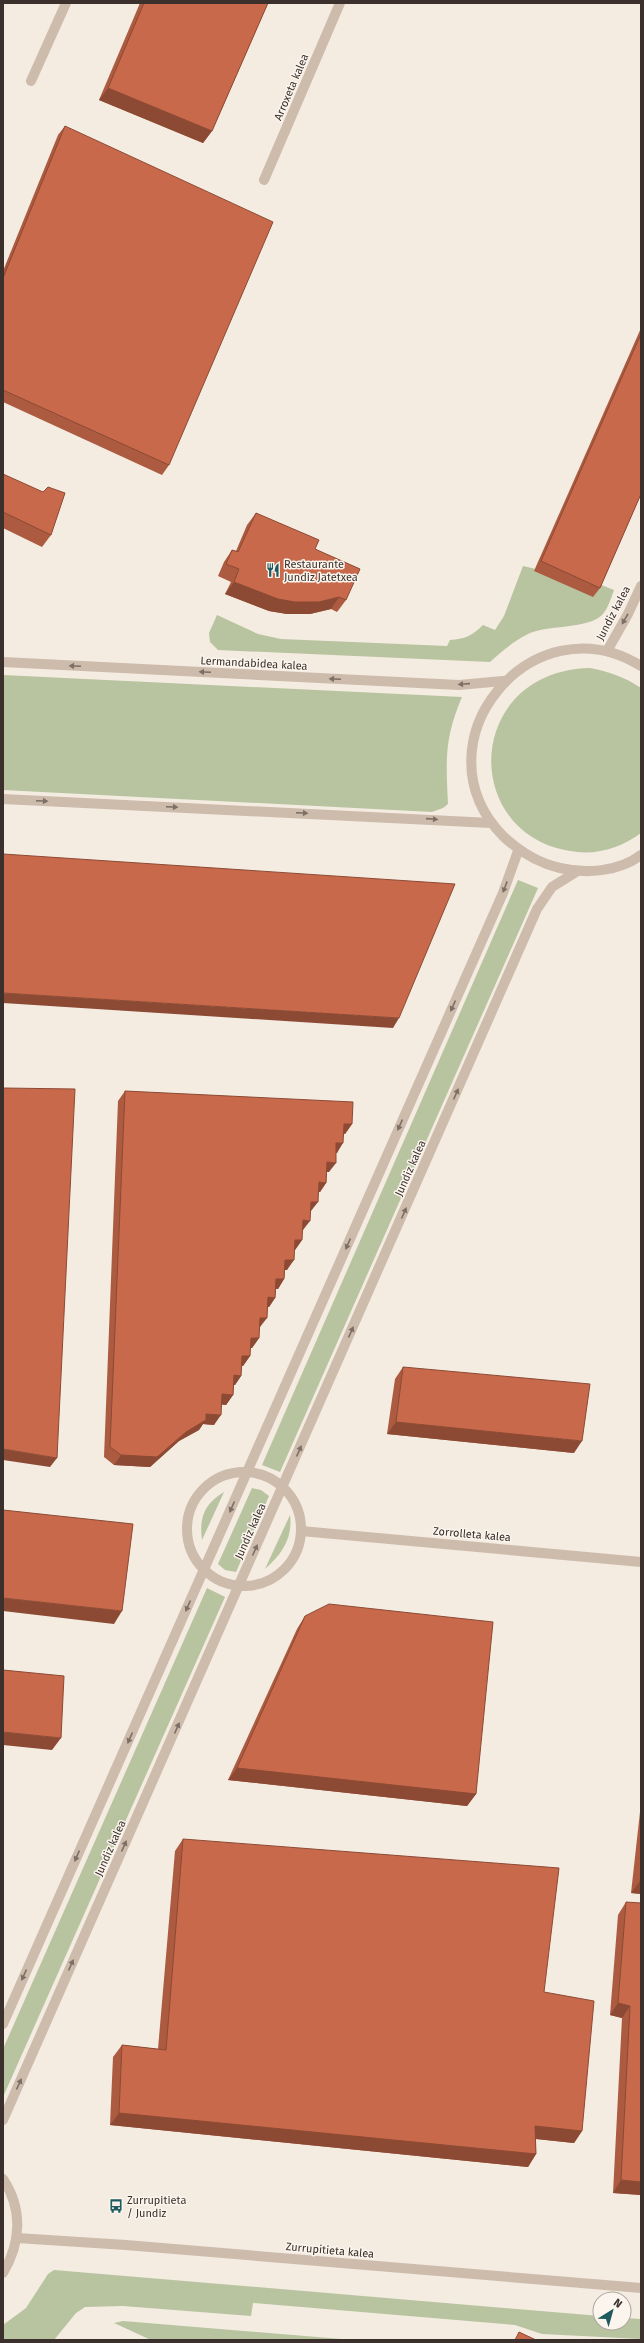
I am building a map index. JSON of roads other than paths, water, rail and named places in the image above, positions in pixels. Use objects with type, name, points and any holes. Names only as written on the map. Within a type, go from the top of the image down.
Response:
[{"type":"street","points":[[31,81],[66,3]]},
{"type":"street","name":"Arroxeta kalea","points":[[264,180],[340,3]]},
{"type":"street","name":"Jundiz kalea","points":[[607,651],[628,614],[641,586]]},
{"type":"street","points":[[641,666],[630,659],[607,651],[584,648],[562,650],[540,657],[520,667],[503,682],[488,702],[477,725],[472,750],[474,782],[479,800],[491,823],[518,851],[546,865],[576,872],[608,869],[641,855]]},
{"type":"street","name":"Lermandabidea kalea","points":[[3,662],[458,685],[503,682]]},
{"type":"street","points":[[3,799],[491,823]]},
{"type":"street","points":[[3,2024],[503,893],[518,851]]},
{"type":"street","name":"Jundiz kalea","points":[[3,2120],[537,909],[552,887],[576,872]]},
{"type":"street","points":[[247,1472],[262,1475],[283,1486],[294,1499],[301,1514],[301,1531],[298,1547],[293,1556],[275,1578],[258,1584],[239,1586],[204,1570],[195,1561],[187,1535],[190,1510],[196,1500],[211,1483],[232,1474],[247,1472]]},
{"type":"street","name":"Zorrolleta kalea","points":[[301,1531],[641,1562]]},
{"type":"street","points":[[3,2179],[13,2198],[18,2218],[17,2238],[12,2256],[3,2273]]},
{"type":"street","name":"Zurrupitieta kalea","points":[[17,2238],[126,2245],[641,2288]]},
{"type":"place","name":"Restaurante Jundiz Jatetxea","points":[[273,570]]},
{"type":"place","name":"Zurrupitieta / Jundiz","points":[[116,2206]]}]
